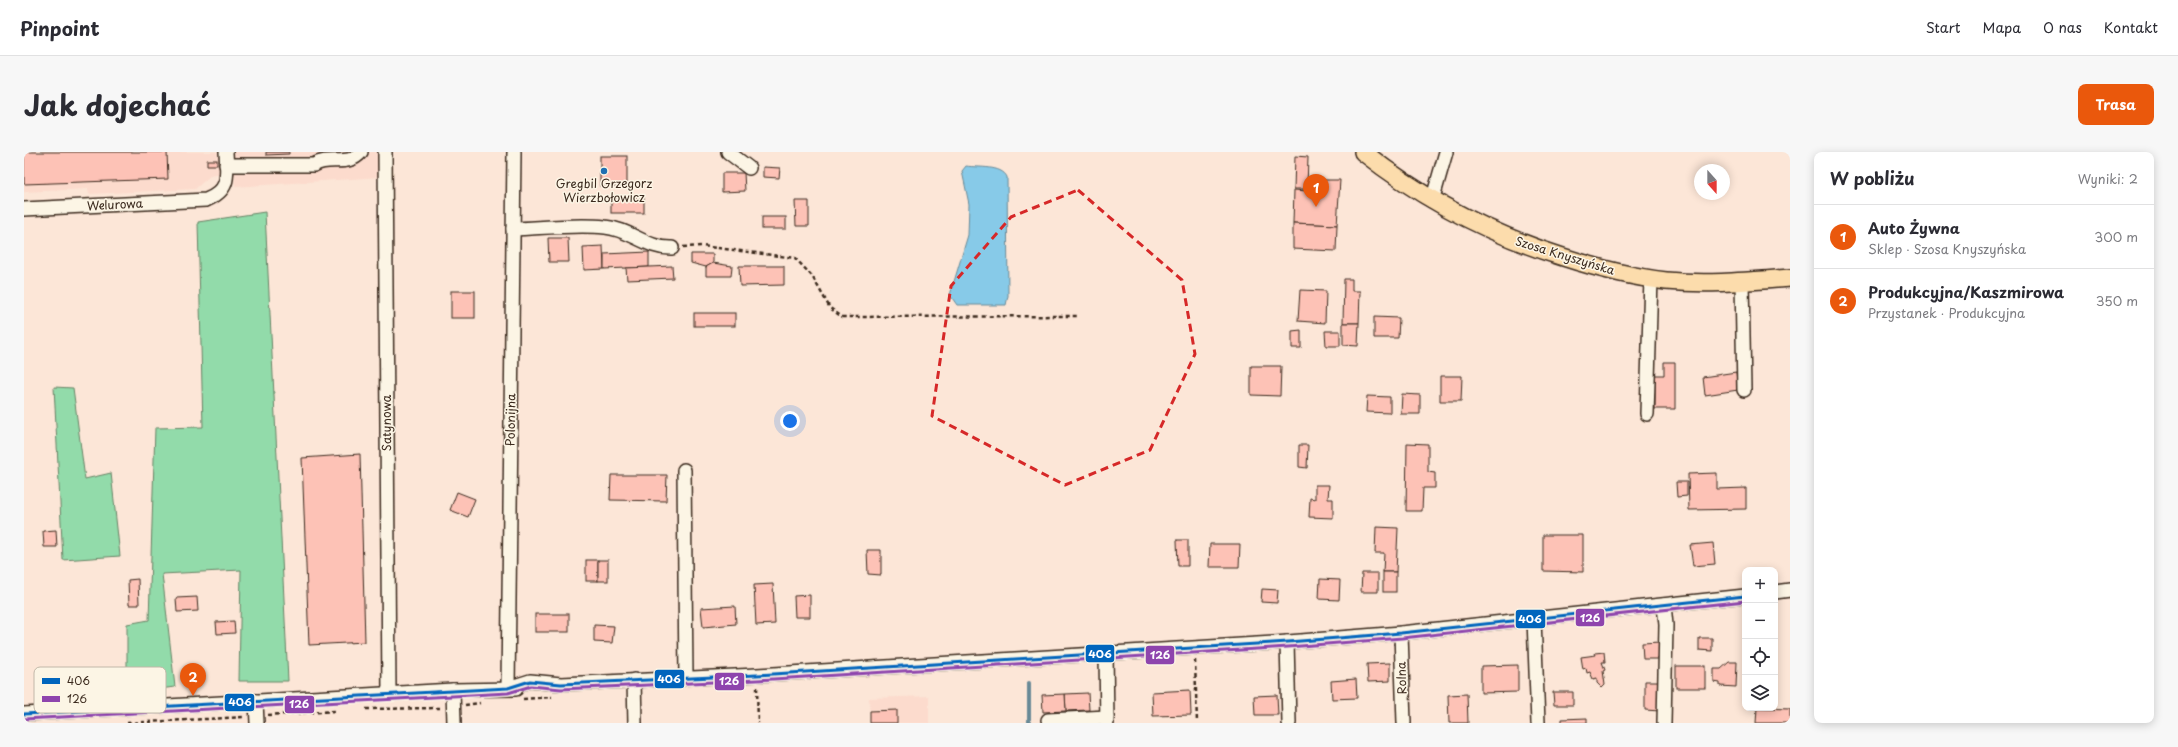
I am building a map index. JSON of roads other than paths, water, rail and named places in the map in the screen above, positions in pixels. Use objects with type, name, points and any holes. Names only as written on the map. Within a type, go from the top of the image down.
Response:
[{"type":"main road","name":"Szosa Knyszyńska","points":[[1363,152],[1389,172],[1432,201],[1476,224],[1520,243],[1591,266],[1651,278],[1697,282],[1742,282],[1790,278]]},
{"type":"street","points":[[226,152],[226,166],[314,165],[319,162],[346,161],[356,158],[361,152]]},
{"type":"street","name":"Satynowa","points":[[385,152],[389,694]]},
{"type":"street","name":"Polonijna","points":[[508,688],[514,152]]},
{"type":"street","points":[[728,152],[749,168]]},
{"type":"street","points":[[1432,201],[1446,152]]},
{"type":"street","name":"Welurowa","points":[[24,209],[206,200],[222,192],[225,185],[226,166]]},
{"type":"street","points":[[513,229],[606,227],[627,232],[644,242],[662,249],[672,248]]},
{"type":"street","points":[[1648,414],[1651,278]]},
{"type":"street","points":[[1742,282],[1744,390]]},
{"type":"street","points":[[684,470],[686,678]]},
{"type":"street","points":[[1778,592],[1790,590]]},
{"type":"street","points":[[166,706],[508,688],[530,682],[560,684],[757,675],[1287,642],[1401,633],[1742,596]]},
{"type":"street","points":[[1664,605],[1666,625],[1664,723]]},
{"type":"street","points":[[1534,619],[1538,723]]},
{"type":"street","name":"Rolna","points":[[1401,633],[1404,723]]},
{"type":"street","points":[[1287,642],[1289,723]]},
{"type":"street","points":[[1048,720],[1107,720],[1106,654]]},
{"type":"street","points":[[634,680],[635,723]]},
{"type":"street","points":[[453,690],[454,723]]},
{"type":"street","points":[[256,701],[257,719]]},
{"type":"street","points":[[24,714],[42,713]]},
{"type":"water","points":[[966,166],[1000,170],[1007,177],[1008,296],[1006,305],[957,305],[950,295],[968,235],[969,204],[962,171]]},
{"type":"waterway","points":[[1029,683],[1029,723]]},
{"type":"place","name":"Gregbil Grzegorz Wierzbołowicz","points":[[604,171]]},
{"type":"place","name":"Auto Żywna","points":[[1316,207]]},
{"type":"place","name":"Produkcyjna/Kaszmirowa","points":[[193,696]]}]
